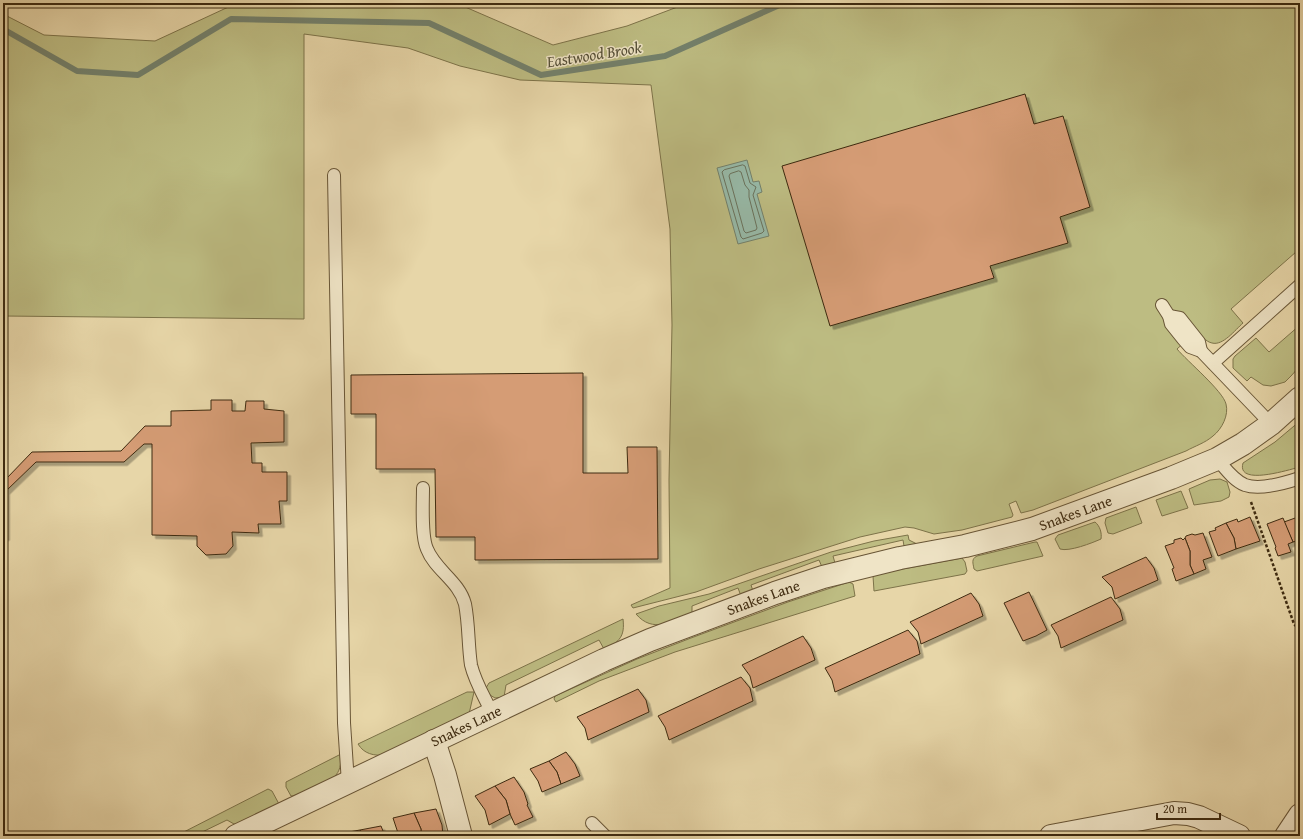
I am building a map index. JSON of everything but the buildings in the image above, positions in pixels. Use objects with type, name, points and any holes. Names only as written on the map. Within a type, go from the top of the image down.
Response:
[{"type":"street","name":"Snakes Lane","points":[[236,836],[492,713],[650,640],[823,577],[907,556],[965,546],[1032,529],[1217,459],[1243,444],[1271,424],[1300,398]]},
{"type":"street","points":[[434,741],[456,813],[461,836]]},
{"type":"street","points":[[1051,836],[1174,813],[1200,816],[1239,836]]},
{"type":"street","points":[[1286,836],[1300,815]]},
{"type":"lane","points":[[334,175],[344,715],[348,783]]},
{"type":"lane","points":[[1213,363],[1300,285]]},
{"type":"lane","points":[[1162,305],[1169,316],[1171,324],[1190,347],[1201,351],[1271,424]]},
{"type":"lane","points":[[1217,459],[1235,479],[1245,485],[1262,486],[1300,478]]},
{"type":"lane","points":[[423,488],[425,544],[430,556],[453,582],[462,596],[466,612],[472,667],[475,677],[492,713]]},
{"type":"lane","points":[[592,823],[605,836]]},
{"type":"path","points":[[1245,485],[1294,624],[1300,632]]},
{"type":"shaded area","points":[[237,3],[456,3],[553,45],[627,26],[688,3],[1300,3],[1300,256],[1296,252],[1231,309],[1243,323],[1229,337],[1220,342],[1212,343],[1206,340],[1197,331],[1177,349],[1212,384],[1226,404],[1226,417],[1222,426],[1216,433],[1203,443],[1186,451],[1033,510],[1021,513],[1016,501],[1009,504],[1013,515],[1012,517],[962,530],[934,534],[905,527],[860,537],[759,569],[696,592],[633,608],[631,605],[670,588],[669,480],[672,325],[670,229],[651,85],[520,80],[460,66],[408,48],[304,34],[304,319],[3,316],[3,14],[44,35],[155,41]]},
{"type":"shaded area","points":[[1300,325],[1300,366],[1285,382],[1271,386],[1263,385],[1251,377],[1247,381],[1233,368],[1233,359],[1235,356],[1256,338],[1269,352]]},
{"type":"shaded area","points":[[1300,421],[1300,467],[1266,475],[1248,474],[1243,470],[1243,463],[1275,442]]},
{"type":"shaded area","points":[[1220,479],[1227,482],[1230,492],[1229,497],[1221,501],[1194,505],[1189,489],[1210,480]]},
{"type":"shaded area","points":[[1181,491],[1188,508],[1162,516],[1156,500]]},
{"type":"shaded area","points":[[1136,507],[1142,523],[1113,534],[1108,533],[1105,523],[1106,518]]},
{"type":"shaded area","points":[[1095,522],[1100,530],[1101,539],[1075,548],[1064,550],[1060,549],[1055,539],[1058,535]]},
{"type":"shaded area","points":[[908,535],[909,540],[917,544],[904,546],[903,540],[833,556],[835,563],[822,567],[819,560],[751,585],[753,591],[741,596],[738,588],[692,606],[692,614],[670,622],[656,625],[642,620],[636,614],[659,606],[709,594],[831,552],[874,541]]},
{"type":"shaded area","points":[[1037,542],[1043,556],[977,571],[974,569],[973,560],[977,556]]},
{"type":"shaded area","points":[[962,558],[965,562],[967,571],[965,574],[874,591],[873,576],[876,574]]},
{"type":"shaded area","points":[[849,582],[853,584],[855,596],[675,652],[599,681],[556,702],[554,699],[555,696],[637,659],[788,602]]},
{"type":"shaded area","points":[[623,619],[622,634],[618,641],[614,644],[604,649],[599,640],[506,685],[504,697],[495,698],[490,695],[486,688],[489,683]]},
{"type":"shaded area","points":[[467,692],[474,692],[469,714],[385,755],[370,754],[363,750],[358,744]]},
{"type":"shaded area","points":[[341,754],[340,768],[338,773],[333,778],[316,787],[291,796],[286,787],[286,782]]},
{"type":"shaded area","points":[[268,789],[272,791],[279,804],[237,824],[227,820],[194,836],[176,836]]},
{"type":"water","points":[[747,160],[753,182],[759,181],[762,192],[757,194],[769,236],[738,244],[717,168]]},
{"type":"waterway","name":"Eastwood Brook","points":[[3,29],[77,71],[138,75],[231,19],[429,23],[541,75],[665,56],[784,3]]}]
